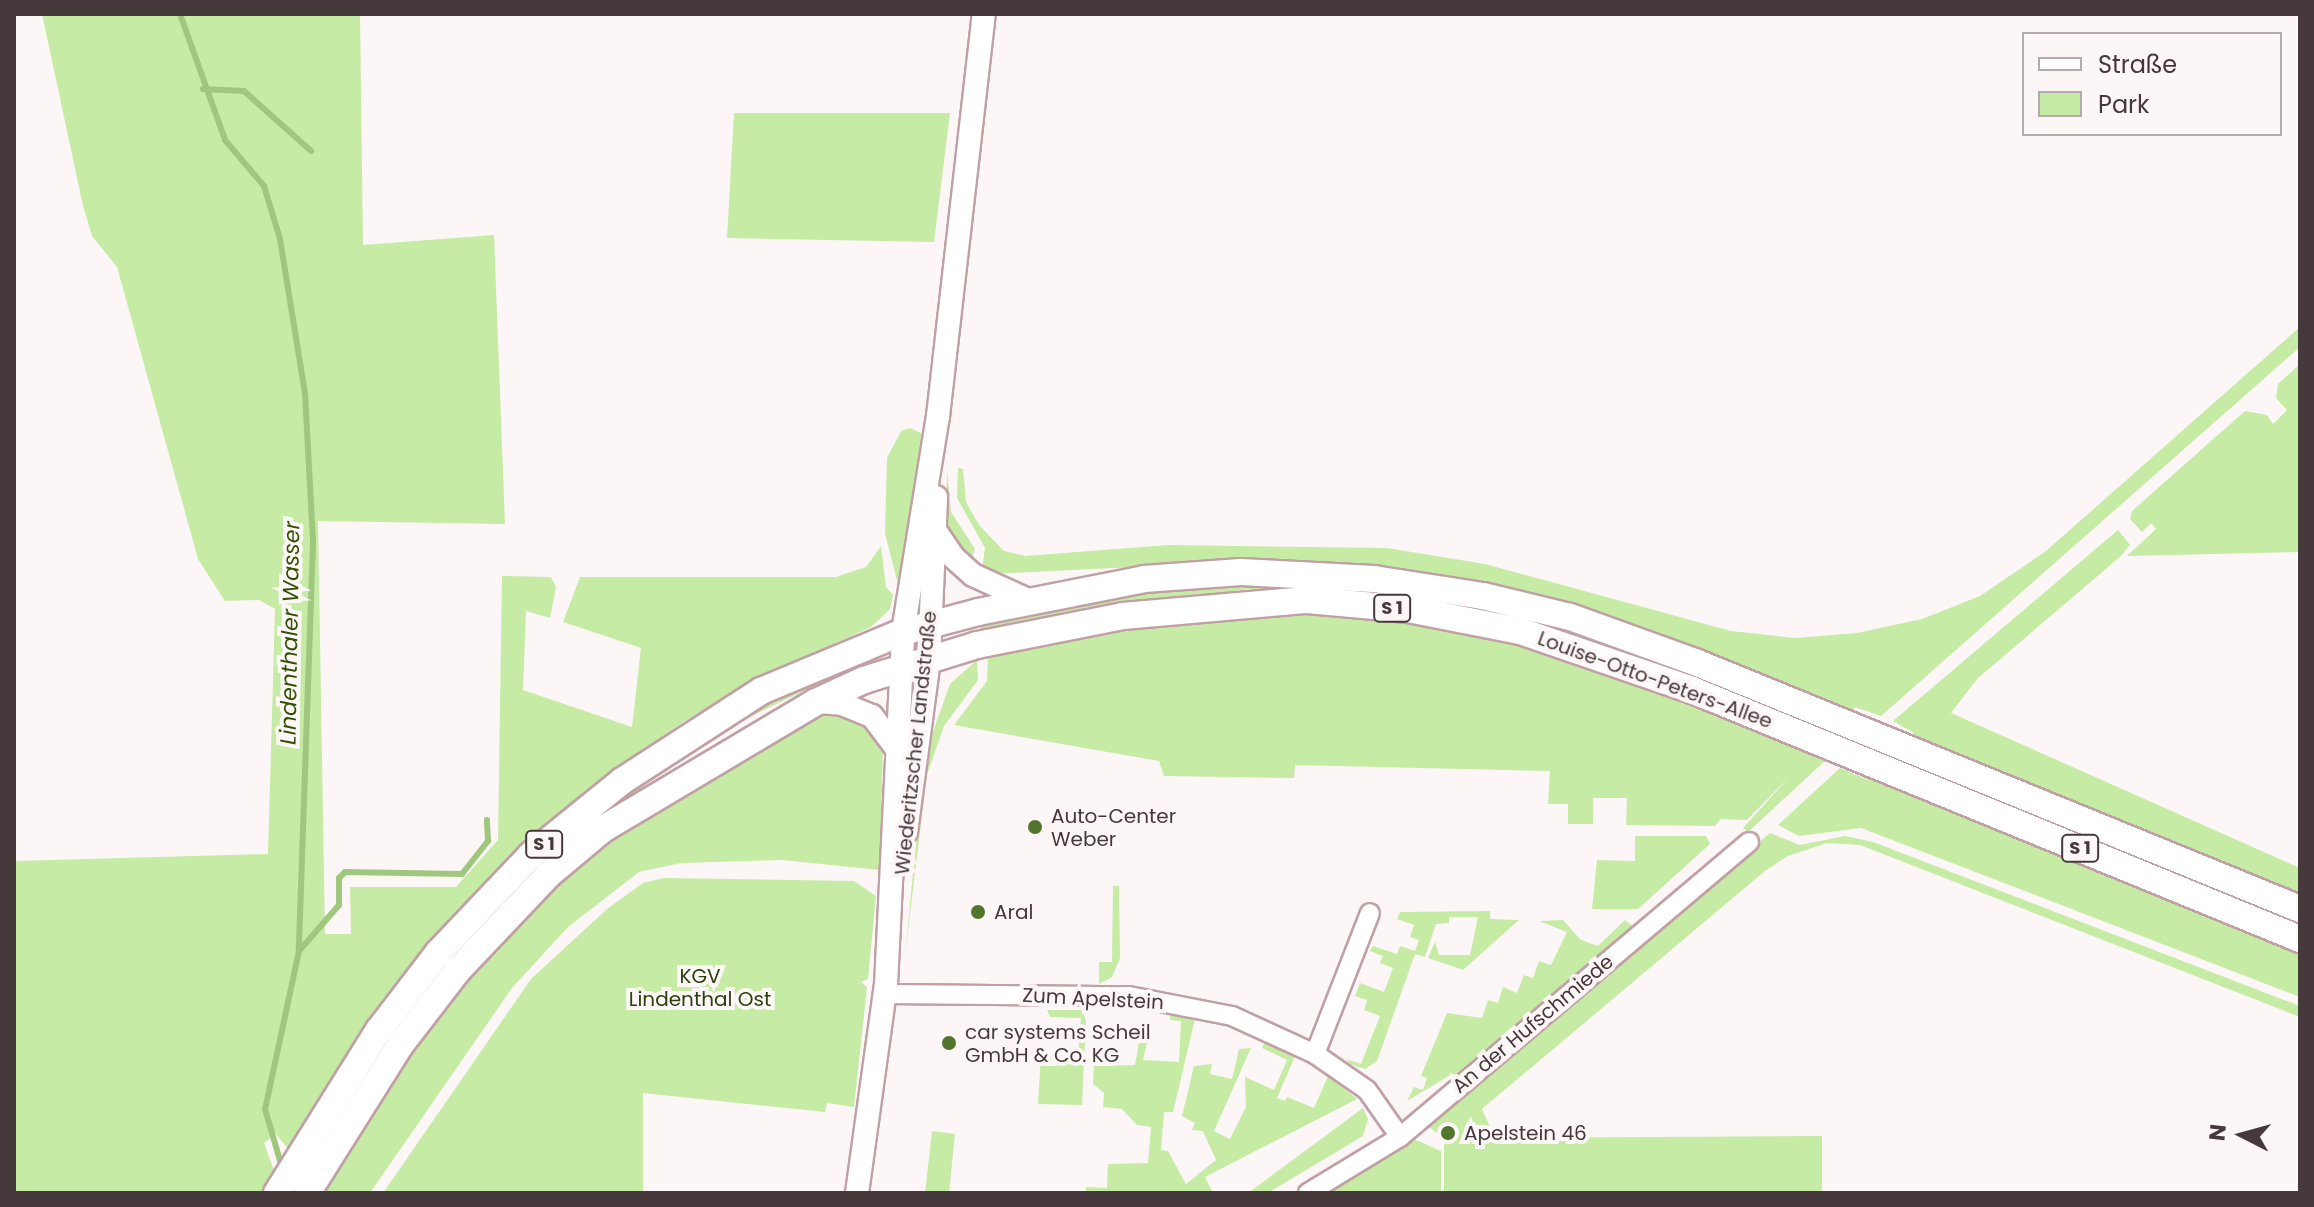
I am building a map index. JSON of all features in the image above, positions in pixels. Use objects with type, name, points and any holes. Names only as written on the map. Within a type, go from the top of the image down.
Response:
[{"type":"main road","name":"Louise-Otto-Peters-Allee","points":[[930,626],[1030,601],[1144,579],[1241,572],[1430,586],[1570,617],[1871,733],[2300,909]]},
{"type":"main road","name":"Louise-Otto-Peters-Allee","points":[[929,659],[1123,616],[1245,602],[1346,602],[1474,621],[1563,643],[1849,753],[2300,939]]},
{"type":"main road","name":"S 1","points":[[283,1184],[407,991],[531,855],[622,781],[737,706],[903,632],[930,626]]},
{"type":"main road","name":"S 1","points":[[307,1193],[428,1007],[548,875],[643,802],[816,702],[899,666],[929,659]]},
{"type":"street","name":"Wiederitzscher Landstraße","points":[[886,983],[899,666],[938,416],[984,14]]},
{"type":"street","name":"Wiederitzscher Landstraße","points":[[857,1193],[886,983],[897,929],[929,659],[938,416]]},
{"type":"street","points":[[935,530],[953,557],[973,575],[1030,601]]},
{"type":"street","points":[[816,702],[842,704],[872,716],[895,747]]},
{"type":"street","name":"An der Hufschmiede","points":[[1308,1193],[1400,1137],[1749,842]]},
{"type":"street","points":[[1315,1054],[1370,913]]},
{"type":"street","name":"Zum Apelstein","points":[[886,983],[1162,1000],[1232,1016],[1315,1054],[1367,1090],[1400,1137]]},
{"type":"green space","points":[[42,14],[360,14],[363,245],[494,235],[505,524],[318,521],[325,934],[351,934],[350,887],[456,887],[498,840],[502,576],[551,577],[556,587],[550,618],[526,611],[523,690],[632,727],[641,648],[563,622],[580,577],[836,577],[866,567],[881,546],[886,587],[893,595],[890,609],[871,627],[754,680],[683,722],[604,777],[523,845],[463,905],[373,1018],[289,1150],[276,1134],[264,1143],[276,1176],[265,1193],[14,1193],[14,861],[268,854],[275,609],[259,600],[225,601],[198,559],[117,267],[92,236],[83,206]]},
{"type":"green space","points":[[734,113],[950,113],[934,242],[727,238]]},
{"type":"green space","points":[[2300,327],[2300,347],[1881,716],[1855,707],[1851,713],[1595,612],[1413,571],[1275,560],[993,574],[982,569],[985,548],[957,498],[958,468],[963,469],[966,502],[979,525],[1004,551],[1025,556],[1168,545],[1387,548],[1485,564],[1731,631],[1795,638],[1857,633],[1922,619],[1980,596],[2046,551]]},
{"type":"green space","points":[[2300,364],[2300,552],[2127,556],[2156,529],[2151,523],[2142,532],[2130,519],[2132,511],[2245,411],[2267,415],[2273,424],[2287,410],[2276,398],[2278,384]]},
{"type":"green space","points":[[910,428],[921,433],[923,440],[898,584],[885,534],[887,458],[901,431]]},
{"type":"green space","points":[[947,470],[951,512],[975,549],[971,563],[946,522]]},
{"type":"green space","points":[[2118,530],[2130,545],[2121,556],[1977,679],[1951,713],[2300,868],[2300,897],[1913,737],[1914,733],[1893,721]]},
{"type":"green space","points":[[1234,581],[1418,593],[1593,634],[1852,737],[1847,741],[1596,641],[1505,615],[1418,598],[1337,589],[1249,589],[1101,608],[982,633],[980,627],[1168,587]]},
{"type":"green space","points":[[1250,610],[1399,617],[1528,643],[1656,687],[1826,760],[1748,832],[1743,828],[1791,775],[1747,820],[1721,819],[1715,826],[1626,825],[1627,798],[1593,798],[1593,824],[1568,824],[1568,804],[1548,804],[1550,771],[1295,765],[1294,778],[1164,776],[1159,761],[954,725],[987,681],[988,656],[1074,635]]},
{"type":"green space","points":[[872,658],[739,722],[611,808],[545,863],[451,960],[296,1189],[293,1184],[401,1016],[499,901],[599,810],[775,696]]},
{"type":"green space","points":[[977,660],[978,680],[944,726],[927,775],[905,954],[925,754],[950,684]]},
{"type":"green space","points":[[829,712],[861,717],[883,745],[880,870],[782,860],[681,863],[639,872],[568,927],[512,988],[370,1193],[318,1193],[402,1061],[494,944],[591,851]]},
{"type":"green space","points":[[1876,746],[2300,921],[2300,929],[1872,753]]},
{"type":"green space","points":[[1840,768],[1866,779],[1868,772],[2300,949],[2300,997],[1861,828],[1799,836],[1778,825]]},
{"type":"green space","points":[[1770,833],[1800,845],[1845,836],[1873,842],[2300,1006],[2300,1017],[1860,845],[1827,843],[1788,856],[1765,871],[1482,1109],[1495,1138],[1822,1136],[1822,1193],[1444,1193],[1444,1138],[1426,1125]]},
{"type":"green space","points":[[1635,836],[1706,836],[1710,844],[1638,909],[1592,909],[1597,860],[1635,861]]},
{"type":"green space","name":"KGV Lindenthal Ost","points":[[663,878],[854,881],[876,896],[868,979],[861,982],[867,987],[854,1107],[827,1103],[825,1112],[643,1093],[643,1193],[383,1193],[531,979],[607,909],[643,883]]},
{"type":"green space","points":[[1113,886],[1119,886],[1120,958],[1112,977],[1099,984],[1099,962],[1112,962]]},
{"type":"green space","points":[[1490,911],[1490,919],[1519,920],[1463,970],[1428,958],[1435,942],[1439,955],[1470,955],[1478,917],[1449,917],[1449,923],[1436,924],[1425,957],[1415,954],[1377,1061],[1365,1069],[1350,1064],[1346,1059],[1361,1064],[1380,1016],[1364,1010],[1367,1000],[1355,996],[1360,983],[1384,992],[1393,968],[1380,963],[1383,956],[1370,951],[1373,946],[1397,954],[1400,946],[1415,951],[1419,940],[1410,937],[1414,925],[1397,919],[1400,912]]},
{"type":"green space","points":[[1563,920],[1581,940],[1598,946],[1625,920],[1634,927],[1458,1077],[1452,1074],[1407,1101],[1414,1087],[1423,1090],[1427,1078],[1421,1076],[1447,1013],[1482,1018],[1488,1000],[1498,1003],[1503,987],[1517,993],[1524,975],[1533,978],[1539,961],[1551,965],[1567,932],[1539,921]]},
{"type":"green space","points":[[1047,1010],[1082,1010],[1086,1020],[1082,1105],[1038,1104],[1041,1054],[1078,1057],[1081,1018],[1050,1017]]},
{"type":"green space","points":[[1170,1014],[1195,1019],[1173,1112],[1164,1112],[1161,1150],[1168,1151],[1186,1184],[1216,1160],[1203,1131],[1192,1130],[1195,1123],[1182,1116],[1194,1066],[1212,1064],[1210,1074],[1232,1079],[1239,1049],[1251,1048],[1214,1131],[1230,1139],[1246,1107],[1245,1077],[1274,1090],[1287,1060],[1262,1048],[1265,1041],[1295,1056],[1277,1098],[1285,1101],[1287,1097],[1314,1108],[1328,1076],[1357,1099],[1205,1177],[1213,1193],[1086,1193],[1086,1187],[1107,1188],[1108,1164],[1148,1163],[1151,1127],[1137,1125],[1122,1109],[1103,1107],[1104,1093],[1093,1084],[1094,1066],[1135,1065],[1139,1042],[1147,1043],[1143,1060],[1179,1062],[1181,1021],[1170,1020]]},
{"type":"green space","points":[[1363,1108],[1368,1119],[1363,1136],[1268,1193],[1248,1193]]},
{"type":"green space","points":[[932,1131],[955,1134],[949,1193],[925,1193]]},
{"type":"green space","points":[[1414,1139],[1441,1151],[1441,1193],[1324,1193]]},
{"type":"waterway","name":"Lindenthaler Wasser","points":[[180,14],[225,140],[264,186],[280,239],[305,393],[313,543],[299,951],[265,1109],[283,1171]]},
{"type":"waterway","name":"Lindenthaler Wasser","points":[[203,89],[244,91],[311,151]]},
{"type":"waterway","points":[[299,951],[339,905],[339,878],[345,872],[462,874],[488,841],[487,820]]},
{"type":"place","name":"Auto-Center Weber","points":[[1035,827]]},
{"type":"place","name":"Aral","points":[[978,912]]},
{"type":"place","name":"car systems Scheil GmbH & Co. KG","points":[[949,1043]]},
{"type":"place","name":"Apelstein 46","points":[[1448,1133]]}]
